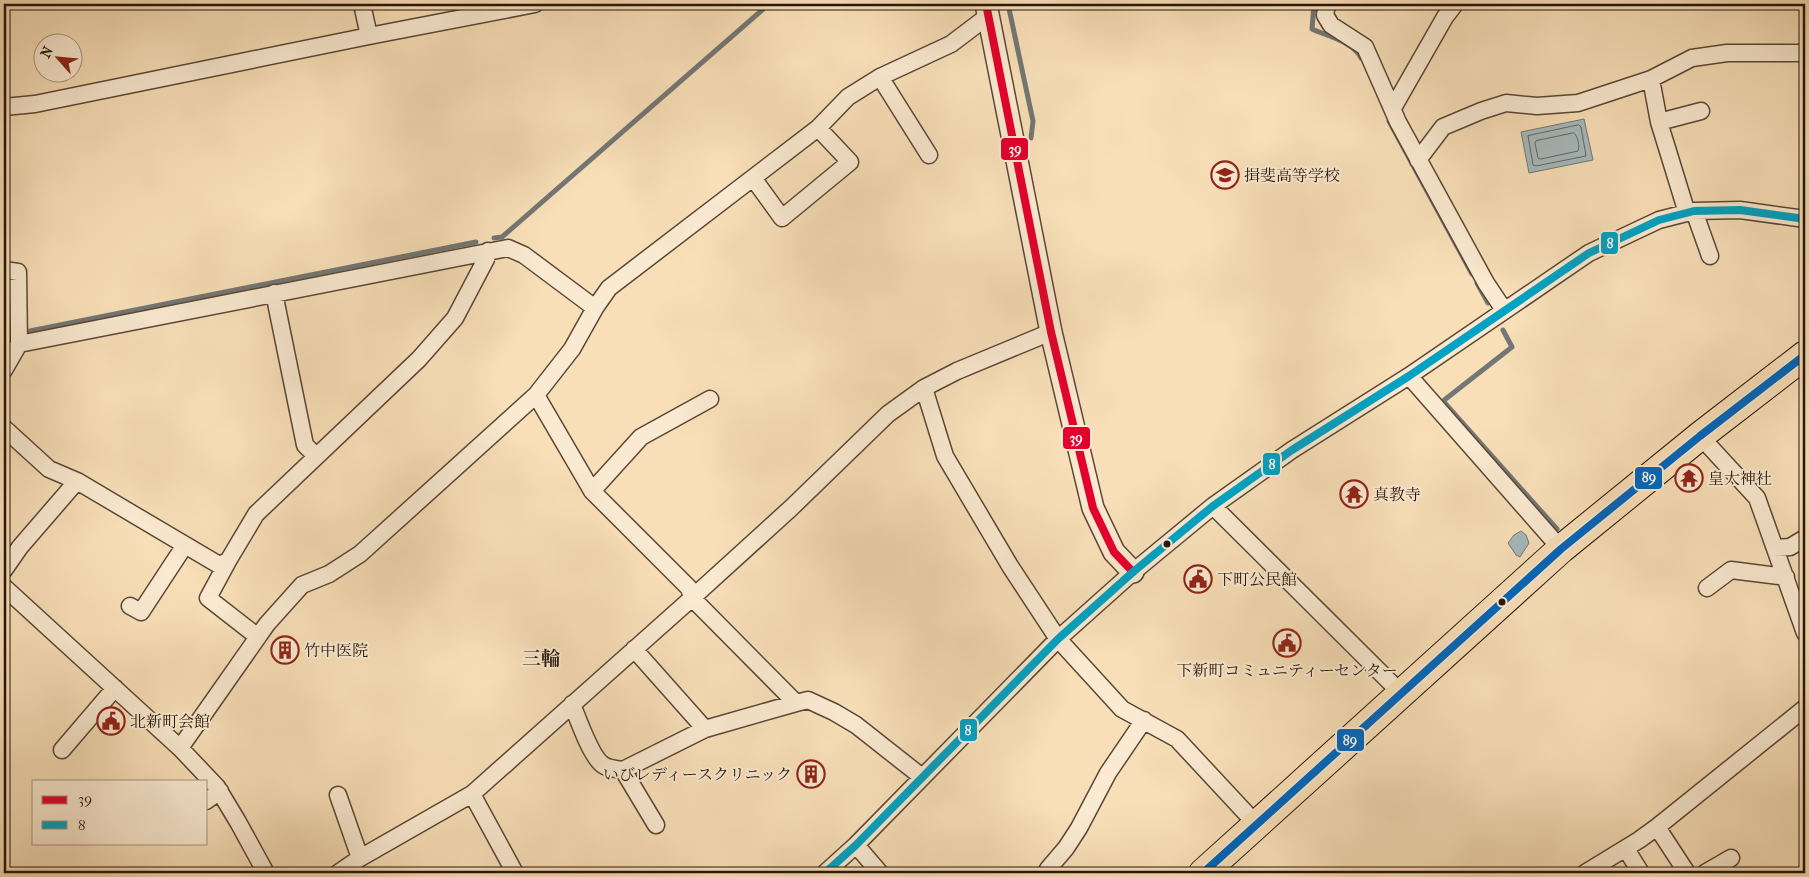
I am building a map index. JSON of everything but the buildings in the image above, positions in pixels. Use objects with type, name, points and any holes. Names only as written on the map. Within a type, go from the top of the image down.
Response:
[{"type":"highway","points":[[1203,873],[1561,549],[1805,354]]},
{"type":"street","points":[[362,4],[369,36]]},
{"type":"street","points":[[4,107],[35,104],[535,4]]},
{"type":"street","points":[[1327,4],[1325,15],[1331,25],[1365,47],[1398,122],[1418,160],[1486,282],[1504,310]]},
{"type":"street","points":[[1393,108],[1445,17],[1455,4]]},
{"type":"street","points":[[180,748],[267,624],[302,585],[329,574],[360,554],[536,395],[572,349],[595,308],[609,288],[818,128],[848,97],[880,77],[951,44],[987,10]]},
{"type":"street","points":[[987,10],[1051,332],[1093,508],[1114,552],[1133,572]]},
{"type":"street","points":[[1418,160],[1443,127],[1506,103],[1537,106],[1578,103],[1651,79],[1692,58],[1727,53],[1805,53]]},
{"type":"street","points":[[880,77],[928,155]]},
{"type":"street","points":[[1651,79],[1659,122],[1690,212],[1710,256]]},
{"type":"street","points":[[1659,122],[1701,111]]},
{"type":"street","points":[[753,178],[782,218],[850,162],[818,128]]},
{"type":"street","points":[[825,873],[856,845],[1058,639],[1133,572],[1213,506],[1292,450],[1409,376],[1589,253],[1659,220],[1690,212],[1740,210],[1805,219]]},
{"type":"street","points":[[19,344],[508,248],[524,255],[595,308]]},
{"type":"street","points":[[258,637],[208,598],[256,514],[418,358],[455,318],[488,251]]},
{"type":"street","points":[[4,270],[18,272],[19,344],[4,370]]},
{"type":"street","points":[[274,293],[305,445],[316,456]]},
{"type":"street","points":[[338,873],[360,858],[472,794],[791,508],[888,414],[924,388],[957,371],[1051,332]]},
{"type":"street","points":[[1409,376],[1561,549]]},
{"type":"street","points":[[924,388],[945,456],[1010,566],[1058,639],[1122,708],[1177,739],[1256,825]]},
{"type":"street","points":[[536,395],[592,491],[689,588],[692,598],[796,703]]},
{"type":"street","points":[[592,491],[641,437],[710,399]]},
{"type":"street","points":[[4,428],[49,469],[77,481],[219,565],[228,561]]},
{"type":"street","points":[[1700,436],[1757,498],[1805,633]]},
{"type":"street","points":[[4,570],[20,547],[77,481]]},
{"type":"street","points":[[1213,506],[1402,694]]},
{"type":"street","points":[[1775,548],[1790,548],[1805,538]]},
{"type":"street","points":[[130,606],[141,612],[184,545]]},
{"type":"street","points":[[1707,588],[1731,570],[1786,577]]},
{"type":"street","points":[[4,587],[180,748],[202,780]]},
{"type":"street","points":[[634,649],[705,729]]},
{"type":"street","points":[[62,750],[115,688]]},
{"type":"street","points":[[572,704],[584,734],[603,766],[623,770],[705,729],[808,700],[856,725],[922,777]]},
{"type":"street","points":[[1585,873],[1626,849],[1657,827],[1805,708]]},
{"type":"street","points":[[1048,869],[1066,848],[1079,828],[1108,773],[1144,720]]},
{"type":"street","points":[[623,770],[656,825]]},
{"type":"street","points":[[472,794],[515,873]]},
{"type":"street","points":[[338,795],[360,858]]},
{"type":"street","points":[[213,796],[238,822],[266,873]]},
{"type":"street","points":[[1657,827],[1687,873]]},
{"type":"street","points":[[856,845],[880,873]]},
{"type":"street","points":[[1626,849],[1641,873]]},
{"type":"street","points":[[1705,873],[1731,858]]},
{"type":"water","points":[[1584,119],[1593,160],[1529,173],[1521,132]]},
{"type":"water","points":[[1521,531],[1526,535],[1529,543],[1520,557],[1516,555],[1508,543],[1514,535]]},
{"type":"waterway","points":[[494,238],[502,237],[769,4]]},
{"type":"waterway","points":[[1008,4],[1033,121],[1031,138]]},
{"type":"waterway","points":[[1314,4],[1312,29],[1346,44],[1358,52],[1361,58]]},
{"type":"waterway","points":[[1389,121],[1472,274]]},
{"type":"waterway","points":[[30,331],[476,242]]},
{"type":"waterway","points":[[1477,283],[1488,303]]},
{"type":"waterway","points":[[1503,330],[1512,347],[1443,401],[1557,529]]},
{"type":"transit line","name":"39","points":[[986,4],[1051,332],[1093,508],[1114,552],[1133,572]]},
{"type":"transit line","name":"8","points":[[825,873],[856,845],[1058,639],[1133,572],[1213,506],[1292,450],[1409,376],[1589,253],[1659,220],[1694,211],[1740,210],[1805,219]]},
{"type":"transit line","name":"89","points":[[1203,873],[1561,549],[1700,436],[1805,355]]},
{"type":"place","name":"揖斐高等学校","points":[[1225,175]]},
{"type":"place","name":"皇太神社","points":[[1689,478]]},
{"type":"place","name":"真教寺","points":[[1354,494]]},
{"type":"place","name":"下町公民館","points":[[1198,579]]},
{"type":"place","name":"下新町コミュニティーセンター","points":[[1287,643]]},
{"type":"place","name":"竹中医院","points":[[285,650]]},
{"type":"place","name":"北新町会館","points":[[111,721]]},
{"type":"place","name":"いびレディースクリニック","points":[[811,774]]},
{"type":"district","name":"三輪","points":[[541,658]]}]
